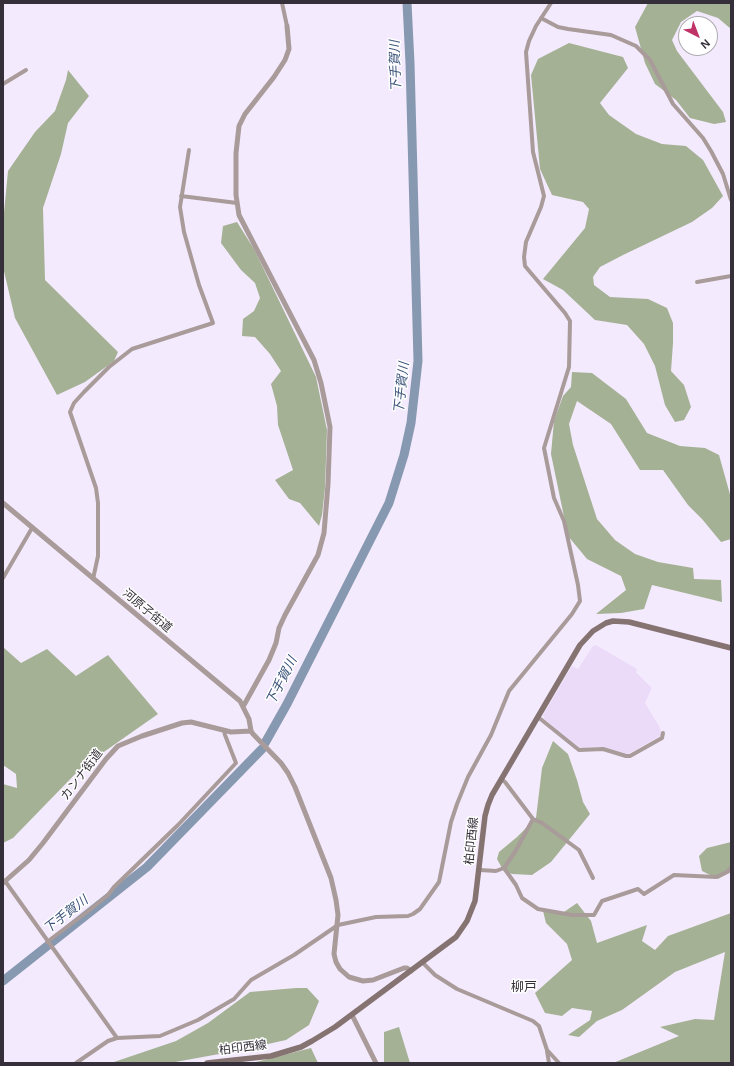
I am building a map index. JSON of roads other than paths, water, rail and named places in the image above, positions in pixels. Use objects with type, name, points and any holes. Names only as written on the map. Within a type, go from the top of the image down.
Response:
[{"type":"main road","name":"柏印西線","points":[[207,1063],[271,1056],[301,1047],[323,1035],[352,1015],[453,940],[467,922],[475,901],[488,805],[501,779],[580,646],[593,631],[606,623],[622,621],[636,623],[731,648]]},
{"type":"street","points":[[282,3],[287,26],[289,49],[285,60],[274,78],[245,114],[239,126],[236,153],[237,203],[240,215],[314,360],[328,415],[330,442],[324,533],[320,551],[279,628],[270,660],[244,705],[251,731],[281,763],[295,787],[331,878],[336,900],[338,925],[335,942],[335,958],[340,969],[349,977],[363,981],[373,980],[404,968],[412,971]]},
{"type":"street","points":[[76,1063],[101,1045],[117,1038],[160,1036],[198,1020],[234,999],[251,980],[299,952],[338,925],[376,917],[408,916],[420,909],[430,897],[439,882],[451,822],[457,804],[468,777],[491,735],[509,691],[568,620],[580,601],[564,521],[554,498],[544,448],[569,367],[570,321],[568,316],[525,266],[524,257],[526,242],[541,207],[544,196],[533,152],[526,52],[529,40],[551,3]]},
{"type":"street","points":[[541,18],[558,27],[568,30],[611,35],[636,46],[650,60],[673,104],[703,138],[723,174],[731,200]]},
{"type":"street","points":[[3,84],[26,70]]},
{"type":"street","points":[[93,579],[98,556],[98,503],[96,488],[70,412],[74,403],[109,367],[132,349],[213,322],[199,285],[184,232],[180,207],[189,150]]},
{"type":"street","points":[[181,196],[237,203]]},
{"type":"street","points":[[697,282],[731,276]]},
{"type":"street","name":"河原子街道","points":[[3,503],[244,705]]},
{"type":"street","points":[[3,578],[32,528]]},
{"type":"street","points":[[538,716],[580,750],[603,749],[630,756],[662,738],[663,733]]},
{"type":"street","name":"カンナ街道","points":[[4,882],[29,860],[106,759],[118,746],[142,736],[191,722],[236,732],[251,731]]},
{"type":"street","points":[[47,942],[88,912],[108,895],[114,887],[178,826],[236,764],[224,730]]},
{"type":"street","points":[[501,779],[505,782],[533,819],[542,823],[579,850],[593,878]]},
{"type":"street","points":[[480,870],[496,871],[504,868],[515,852],[533,819]]},
{"type":"street","points":[[504,868],[516,885],[522,898],[538,909],[572,915],[594,915],[602,901],[638,889],[644,894],[674,875],[716,877],[727,872],[731,868]]},
{"type":"street","points":[[4,882],[117,1038]]},
{"type":"street","points":[[423,963],[435,975],[457,989],[533,1021],[539,1026],[547,1050],[549,1063]]},
{"type":"street","points":[[352,1015],[376,1063]]},
{"type":"street","points":[[547,1050],[559,1063]]},
{"type":"waterway","name":"下手賀川","points":[[265,743],[287,704],[389,503],[404,455],[411,423],[418,361],[407,3]]},
{"type":"waterway","name":"下手賀川","points":[[3,981],[147,867],[262,749]]},
{"type":"district","name":"柳戸","points":[[524,987]]}]
